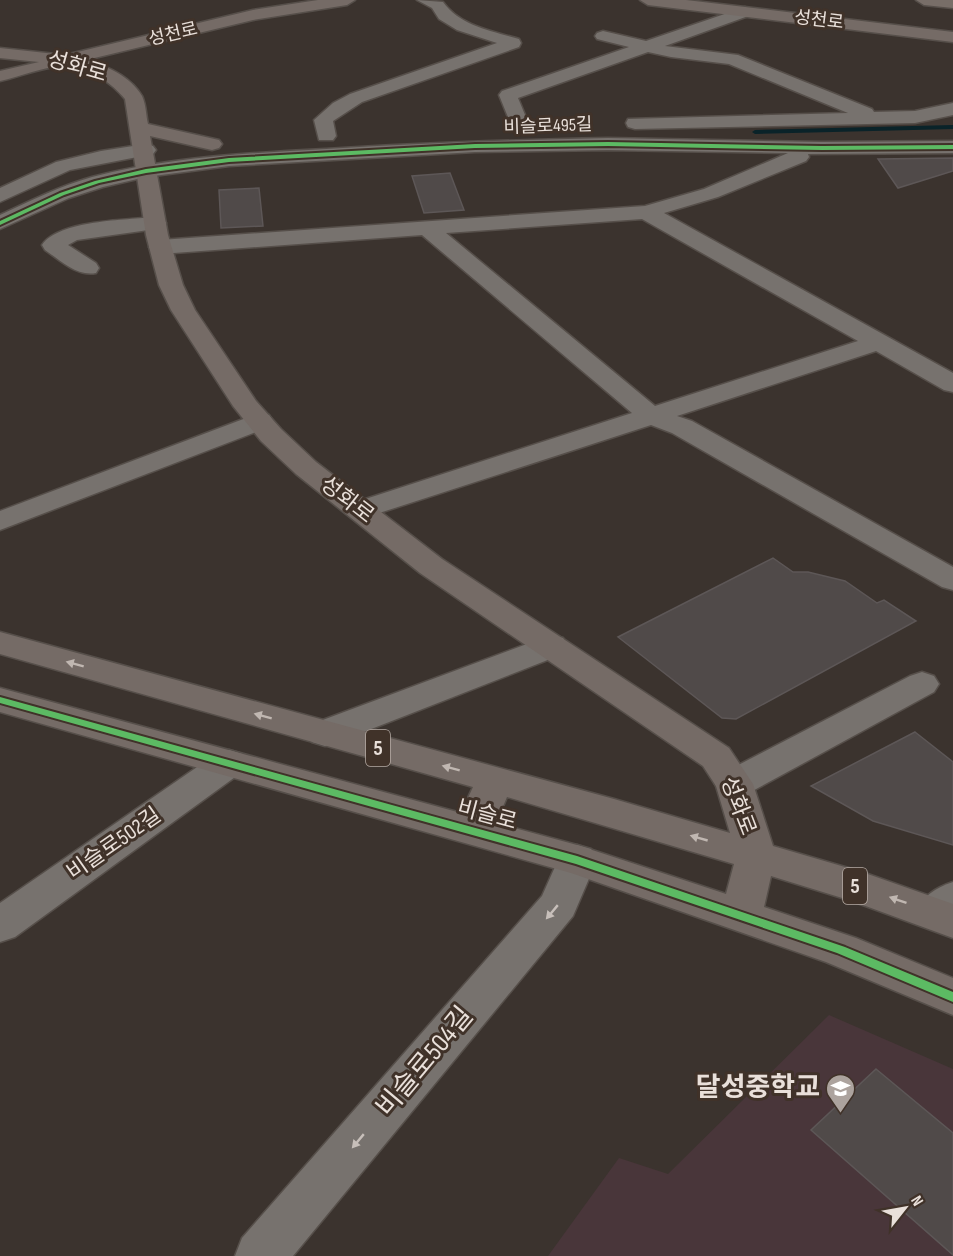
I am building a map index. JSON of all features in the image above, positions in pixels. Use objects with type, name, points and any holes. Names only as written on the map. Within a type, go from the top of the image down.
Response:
[{"type":"highway","points":[[924,0],[953,3]]},
{"type":"main road","name":"성천로","points":[[0,76],[253,15],[347,0]]},
{"type":"main road","name":"성천로","points":[[648,0],[953,37]]},
{"type":"main road","name":"성화로","points":[[0,52],[66,59],[109,74],[128,88],[134,98],[157,235],[171,285],[183,310],[246,406],[306,468],[431,566],[716,757],[734,784],[756,854],[741,916]]},
{"type":"main road","points":[[143,150],[212,144]]},
{"type":"main road","name":"비슬로","points":[[0,643],[495,780],[947,911]]},
{"type":"main road","name":"비슬로","points":[[0,700],[577,860],[841,950],[953,997]]},
{"type":"main road","points":[[473,831],[495,780]]},
{"type":"street","name":"비슬로495길","points":[[425,0],[438,5],[445,16],[463,27],[513,43],[356,98],[339,107],[323,120],[317,136],[544,127]]},
{"type":"street","points":[[521,127],[508,95],[745,12]]},
{"type":"street","points":[[603,36],[671,52],[732,59],[878,118]]},
{"type":"street","name":"비슬로495길","points":[[615,124],[915,117],[953,110]]},
{"type":"street","points":[[212,144],[255,140]]},
{"type":"street","points":[[6,193],[63,166],[143,150],[240,160],[475,146],[608,144],[796,148],[953,147]]},
{"type":"street","points":[[88,268],[53,245],[71,234],[157,235],[428,228],[646,212],[711,193],[799,157],[796,148]]},
{"type":"street","points":[[0,224],[47,200],[97,182],[143,150]]},
{"type":"street","points":[[6,193],[47,200]]},
{"type":"street","points":[[646,212],[953,384]]},
{"type":"street","points":[[428,228],[651,416],[682,427],[953,580]]},
{"type":"street","points":[[0,235],[7,237],[30,232]]},
{"type":"street","points":[[360,510],[877,343]]},
{"type":"street","points":[[0,521],[259,421]]},
{"type":"street","points":[[325,733],[551,646]]},
{"type":"street","points":[[734,784],[922,684]]},
{"type":"street","name":"비슬로502길","points":[[0,925],[229,764]]},
{"type":"street","name":"비슬로504길","points":[[260,1256],[559,905],[577,860]]},
{"type":"shaded area","name":"달성중학교","points":[[829,1015],[953,1069],[953,1256],[548,1256],[619,1158],[668,1174]]},
{"type":"building","points":[[953,158],[953,171],[898,188],[878,159]]},
{"type":"building","points":[[450,173],[464,210],[424,213],[412,176]]},
{"type":"building","points":[[259,188],[263,226],[221,228],[219,190]]},
{"type":"building","points":[[773,558],[793,572],[808,572],[845,581],[877,603],[884,600],[916,621],[736,719],[722,718],[618,637]]},
{"type":"building","points":[[915,732],[953,762],[953,845],[873,821],[811,786]]},
{"type":"building","points":[[876,1069],[953,1133],[953,1255],[811,1130]]},
{"type":"waterway","points":[[755,132],[953,127]]},
{"type":"cycle path","points":[[0,223],[62,194],[97,182],[146,171],[229,160],[475,146],[608,144],[822,148],[953,147]]},
{"type":"cycle path","points":[[0,700],[577,860],[841,950],[953,997]]},
{"type":"place","name":"달성중학교","points":[[841,1114]]}]
